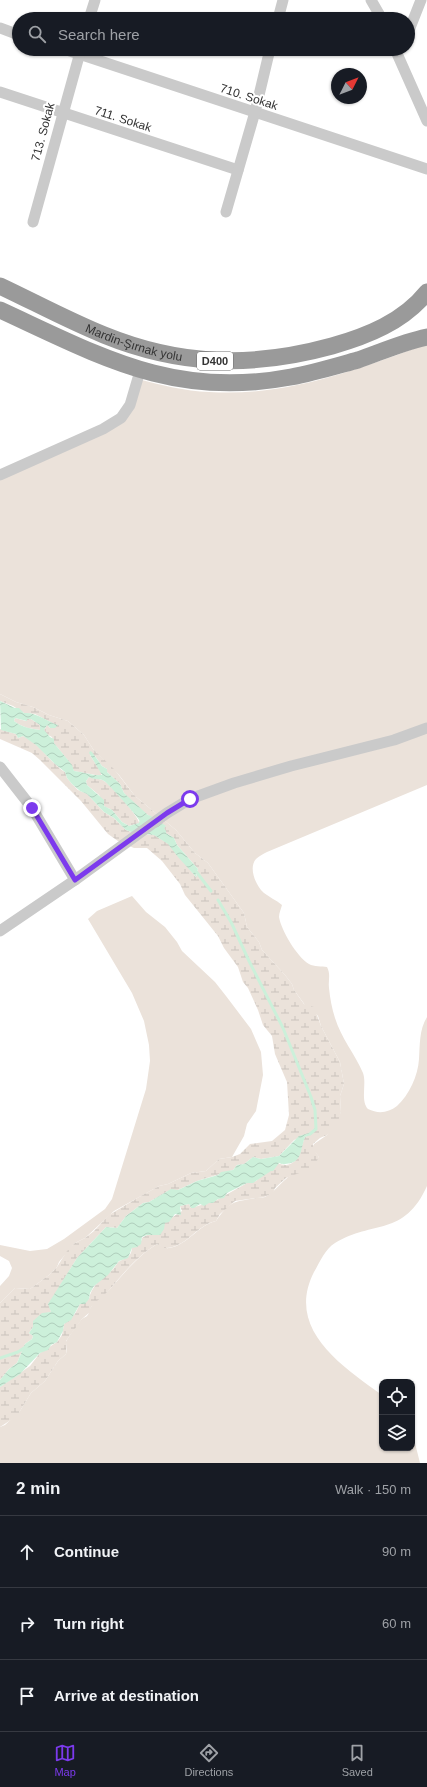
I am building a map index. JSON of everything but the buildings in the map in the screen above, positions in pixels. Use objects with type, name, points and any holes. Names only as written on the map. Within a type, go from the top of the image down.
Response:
[{"type":"highway","name":"Mardin-Şırnak yolu","points":[[0,286],[104,335],[146,349],[195,360],[234,361],[281,358],[351,341],[398,319],[411,309],[427,292]]},
{"type":"highway","points":[[0,310],[102,357],[140,371],[191,382],[238,384],[291,377],[359,359],[408,341],[427,337]]},
{"type":"street","points":[[91,12],[95,0]]},
{"type":"street","points":[[279,12],[282,0]]},
{"type":"street","points":[[372,0],[378,12]]},
{"type":"street","points":[[415,15],[421,0]]},
{"type":"street","points":[[0,28],[12,32]]},
{"type":"street","name":"713. Sokak","points":[[33,222],[79,56]]},
{"type":"street","name":"710. Sokak","points":[[92,56],[427,169]]},
{"type":"street","points":[[226,212],[255,112],[268,56]]},
{"type":"street","points":[[400,56],[427,122]]},
{"type":"street","name":"711. Sokak","points":[[0,92],[238,170]]},
{"type":"street","points":[[0,475],[103,429],[121,418],[130,405],[140,371]]},
{"type":"street","points":[[0,931],[108,857],[167,813],[190,799],[204,793],[291,766],[388,742],[427,728]]},
{"type":"street","points":[[0,767],[32,808],[75,880]]},
{"type":"green space","points":[[427,344],[427,785],[267,852],[256,859],[253,872],[256,882],[261,890],[282,905],[279,916],[280,922],[286,936],[300,956],[304,961],[311,965],[327,967],[330,996],[334,1015],[341,1032],[363,1073],[364,1101],[368,1109],[379,1112],[390,1110],[401,1102],[409,1091],[417,1072],[421,1032],[427,1017],[427,1186],[418,1202],[408,1213],[398,1220],[387,1225],[349,1236],[331,1246],[323,1256],[314,1272],[307,1292],[307,1311],[312,1328],[322,1344],[350,1372],[379,1393],[379,1451],[415,1451],[415,1443],[420,1463],[0,1463],[0,1427],[5,1425],[20,1411],[31,1393],[45,1381],[58,1361],[66,1354],[67,1340],[80,1321],[88,1315],[90,1308],[95,1302],[111,1288],[150,1248],[157,1244],[168,1248],[182,1243],[204,1226],[216,1221],[229,1206],[242,1200],[265,1197],[290,1176],[310,1167],[319,1157],[312,1148],[314,1144],[327,1135],[341,1112],[340,1096],[344,1084],[340,1062],[321,1026],[318,1016],[310,1007],[305,1005],[285,975],[262,950],[259,942],[247,927],[244,913],[208,863],[195,853],[176,830],[135,796],[119,775],[93,749],[84,735],[68,721],[16,702],[0,694],[0,475],[121,418],[138,379],[191,390],[209,392],[238,392],[293,386],[320,380]]},
{"type":"green space","points":[[0,694],[16,702],[68,721],[84,735],[93,749],[114,769],[135,796],[176,830],[195,853],[208,863],[244,913],[247,927],[259,942],[262,950],[292,984],[294,990],[304,1004],[314,1007],[321,1026],[340,1062],[344,1084],[340,1096],[341,1112],[337,1124],[327,1135],[320,1138],[313,1144],[313,1148],[319,1157],[313,1168],[286,1178],[275,1188],[273,1193],[264,1197],[235,1201],[220,1214],[216,1221],[209,1223],[179,1245],[164,1248],[157,1244],[144,1253],[109,1291],[91,1307],[90,1312],[82,1319],[66,1341],[66,1354],[58,1361],[45,1381],[31,1393],[17,1416],[0,1427],[0,1387],[30,1366],[40,1353],[57,1342],[62,1335],[64,1324],[75,1314],[80,1304],[89,1299],[92,1290],[98,1283],[119,1262],[130,1255],[132,1248],[142,1240],[142,1238],[147,1235],[155,1235],[164,1223],[182,1211],[180,1206],[189,1204],[191,1208],[215,1201],[247,1183],[256,1181],[276,1164],[291,1164],[297,1158],[305,1137],[312,1133],[294,1140],[279,1156],[261,1159],[253,1157],[244,1164],[237,1165],[233,1170],[197,1181],[178,1190],[168,1191],[149,1202],[143,1203],[126,1216],[117,1228],[106,1227],[77,1258],[49,1304],[51,1312],[43,1314],[33,1324],[33,1327],[29,1333],[33,1336],[32,1339],[25,1344],[17,1363],[9,1369],[0,1380],[0,1303],[15,1288],[30,1289],[57,1267],[67,1251],[75,1243],[94,1231],[109,1215],[139,1197],[159,1186],[168,1184],[191,1173],[206,1171],[219,1159],[240,1154],[250,1144],[272,1141],[285,1130],[289,1115],[287,1082],[275,1054],[272,1036],[263,1025],[248,988],[243,982],[238,967],[224,948],[218,936],[185,895],[180,884],[162,861],[147,848],[134,848],[118,841],[108,834],[81,801],[40,760],[32,753],[0,739],[0,729],[16,734],[18,738],[23,736],[35,743],[54,764],[65,772],[67,778],[78,790],[87,794],[104,812],[114,818],[126,830],[134,833],[154,835],[169,844],[196,877],[198,869],[177,845],[174,838],[166,833],[164,828],[165,826],[132,802],[124,793],[120,784],[107,772],[107,769],[102,766],[95,756],[90,755],[101,772],[101,776],[74,771],[70,763],[54,743],[52,737],[46,734],[44,730],[47,725],[50,728],[55,728],[54,724],[35,714],[24,713],[13,706],[0,701]]},
{"type":"green space","points":[[15,718],[26,721],[27,719],[31,719],[40,725],[40,730],[20,725],[14,721]]},
{"type":"green space","points":[[89,777],[101,779],[108,784],[130,809],[139,823],[129,826],[122,822],[112,810],[104,806],[99,795],[87,785],[86,781]]},
{"type":"green space","points":[[132,896],[146,912],[165,927],[182,951],[215,982],[251,1029],[261,1052],[263,1075],[256,1111],[247,1124],[244,1136],[232,1157],[219,1159],[206,1171],[191,1173],[168,1184],[159,1186],[114,1211],[85,1238],[75,1243],[49,1275],[30,1289],[15,1288],[0,1303],[0,1286],[9,1276],[12,1268],[9,1261],[0,1256],[0,1245],[30,1251],[47,1249],[64,1239],[105,1209],[112,1199],[146,1089],[150,1061],[149,1045],[144,1021],[132,993],[88,919],[97,911]]},
{"type":"water","points":[[0,701],[15,708],[19,708],[24,713],[37,715],[58,725],[55,728],[50,728],[47,725],[44,730],[54,739],[54,743],[72,765],[74,771],[102,775],[89,753],[90,751],[92,752],[102,766],[107,769],[107,772],[120,784],[124,793],[148,815],[166,826],[164,828],[166,833],[174,838],[177,845],[198,869],[196,874],[197,878],[168,844],[154,835],[134,833],[126,830],[114,818],[104,812],[87,794],[80,791],[72,784],[67,778],[65,772],[36,745],[23,736],[18,738],[16,734],[1,730]],"holes":[[[15,718],[27,721],[27,719],[31,719],[40,725],[40,730],[20,725],[14,721]],[[89,777],[102,780],[106,783],[134,813],[139,820],[139,823],[129,826],[122,822],[112,810],[104,806],[104,800],[87,785],[86,781]]]},
{"type":"water","points":[[312,1132],[311,1135],[305,1137],[301,1153],[295,1161],[285,1164],[279,1163],[273,1171],[253,1183],[247,1183],[227,1193],[224,1198],[218,1199],[213,1203],[209,1203],[204,1206],[200,1204],[194,1208],[191,1208],[189,1204],[180,1206],[181,1215],[175,1214],[169,1222],[165,1223],[164,1229],[160,1235],[147,1235],[142,1237],[141,1244],[132,1248],[128,1258],[119,1261],[108,1275],[94,1286],[90,1293],[89,1299],[85,1304],[80,1304],[71,1320],[64,1324],[63,1331],[57,1342],[51,1345],[48,1350],[40,1353],[20,1374],[0,1387],[0,1380],[9,1369],[17,1363],[25,1344],[32,1339],[33,1336],[29,1333],[33,1327],[33,1321],[42,1313],[51,1312],[48,1304],[77,1258],[106,1227],[117,1228],[126,1216],[143,1203],[149,1202],[171,1189],[178,1190],[197,1181],[218,1175],[221,1172],[233,1170],[237,1165],[244,1164],[253,1157],[261,1159],[279,1156],[299,1136]]},
{"type":"waterway","points":[[195,870],[211,891]]},
{"type":"waterway","points":[[218,900],[231,922],[283,1028],[311,1097],[315,1110],[316,1129],[310,1134]]},
{"type":"waterway","points":[[0,1358],[18,1352],[27,1346]]},
{"type":"route","points":[[32,808],[75,880],[167,813],[190,799]]}]
